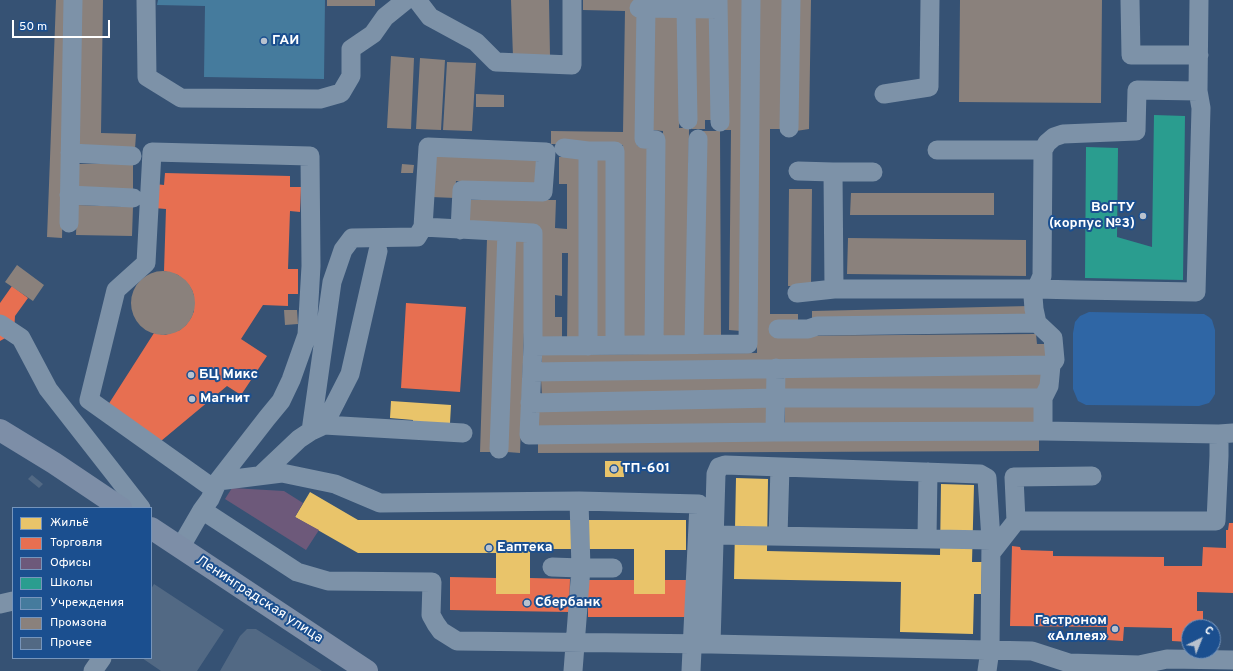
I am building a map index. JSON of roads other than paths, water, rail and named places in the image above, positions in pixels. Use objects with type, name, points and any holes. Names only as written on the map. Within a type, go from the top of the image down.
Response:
[{"type":"main road","points":[[0,430],[54,463],[120,507]]},
{"type":"main road","name":"Ленинградская улица","points":[[161,534],[352,665],[367,671]]},
{"type":"lane","points":[[69,223],[73,0]]},
{"type":"lane","points":[[146,0],[147,77],[181,98],[313,99],[320,99],[341,93],[351,76],[351,49],[373,34],[385,17],[406,0]]},
{"type":"lane","points":[[417,0],[430,17],[476,42],[496,62],[572,65],[572,0]]},
{"type":"lane","points":[[533,346],[748,344],[751,0]]},
{"type":"lane","points":[[789,128],[791,0]]},
{"type":"lane","points":[[884,94],[929,86],[930,0]]},
{"type":"lane","points":[[1130,0],[1132,55],[1199,55]]},
{"type":"lane","points":[[797,293],[834,289],[1036,289],[1196,292],[1201,108],[1198,91],[1199,0]]},
{"type":"lane","points":[[654,345],[656,140],[644,140],[642,8],[686,8],[718,4],[720,122]]},
{"type":"lane","points":[[686,8],[688,120]]},
{"type":"lane","points":[[1043,431],[1043,398],[1049,386],[1051,365],[1055,360],[1053,338],[1037,323],[1033,296],[1042,276],[1043,150],[1047,143],[1054,137],[1063,134],[1136,131],[1137,90],[1198,91]]},
{"type":"lane","points":[[694,344],[698,139]]},
{"type":"lane","points":[[318,428],[332,282],[343,250],[352,238],[417,237],[423,227],[428,147],[546,152],[543,192],[462,190],[460,230]]},
{"type":"lane","points":[[564,148],[588,151],[615,151],[614,345]]},
{"type":"lane","points":[[937,150],[1043,150]]},
{"type":"lane","points":[[588,151],[588,346]]},
{"type":"lane","points":[[161,534],[202,510],[210,499],[216,485],[281,402],[291,380],[308,335],[311,266],[310,156],[152,152],[146,264],[116,290],[89,400],[216,485],[261,475],[282,473],[335,484],[380,502],[579,501],[699,504],[691,671]]},
{"type":"lane","points":[[70,154],[132,156]]},
{"type":"lane","points":[[798,170],[873,172]]},
{"type":"lane","points":[[834,172],[834,289]]},
{"type":"lane","points":[[69,195],[132,198]]},
{"type":"lane","points":[[423,227],[533,233],[533,346],[529,435],[1043,431],[1226,434],[1219,456],[1216,521],[1016,521],[991,546]]},
{"type":"lane","points":[[499,449],[506,232]]},
{"type":"lane","points":[[261,475],[299,439],[318,428],[350,374],[378,251]]},
{"type":"lane","points":[[778,329],[808,329],[817,326],[1037,323]]},
{"type":"lane","points":[[0,324],[21,338],[48,389],[140,507]]},
{"type":"lane","points":[[532,372],[1051,365]]},
{"type":"lane","points":[[775,432],[776,368]]},
{"type":"lane","points":[[530,403],[776,398],[1043,398]]},
{"type":"lane","points":[[318,428],[463,433]]},
{"type":"lane","points":[[711,644],[716,474],[720,467],[725,465],[980,474],[987,478],[991,546],[990,650],[987,671]]},
{"type":"lane","points":[[778,536],[780,467]]},
{"type":"lane","points":[[927,538],[928,472]]},
{"type":"lane","points":[[1016,521],[1014,477],[1092,476]]},
{"type":"lane","points":[[573,671],[581,568],[579,501]]},
{"type":"lane","points":[[202,510],[297,572],[328,581],[432,582],[431,615],[441,631],[448,637],[457,641],[693,645],[711,644],[1032,651],[1069,664],[1139,665],[1167,659],[1233,660]]},
{"type":"lane","points":[[715,535],[927,538],[991,546]]},
{"type":"lane","points":[[552,567],[613,568]]},
{"type":"lane","points":[[0,604],[12,601]]},
{"type":"lane","points":[[93,671],[101,659]]},
{"type":"place","name":"ГАИ","points":[[264,41]]},
{"type":"place","name":"ВоГТУ (корпус №3)","points":[[1143,216]]},
{"type":"place","name":"БЦ Микс","points":[[191,375]]},
{"type":"place","name":"Магнит","points":[[192,399]]},
{"type":"place","name":"ТП-601","points":[[614,469]]},
{"type":"place","name":"Еаптека","points":[[489,548]]},
{"type":"place","name":"Сбербанк","points":[[527,603]]},
{"type":"place","name":"Гастроном «Аллея»","points":[[1115,629]]}]
